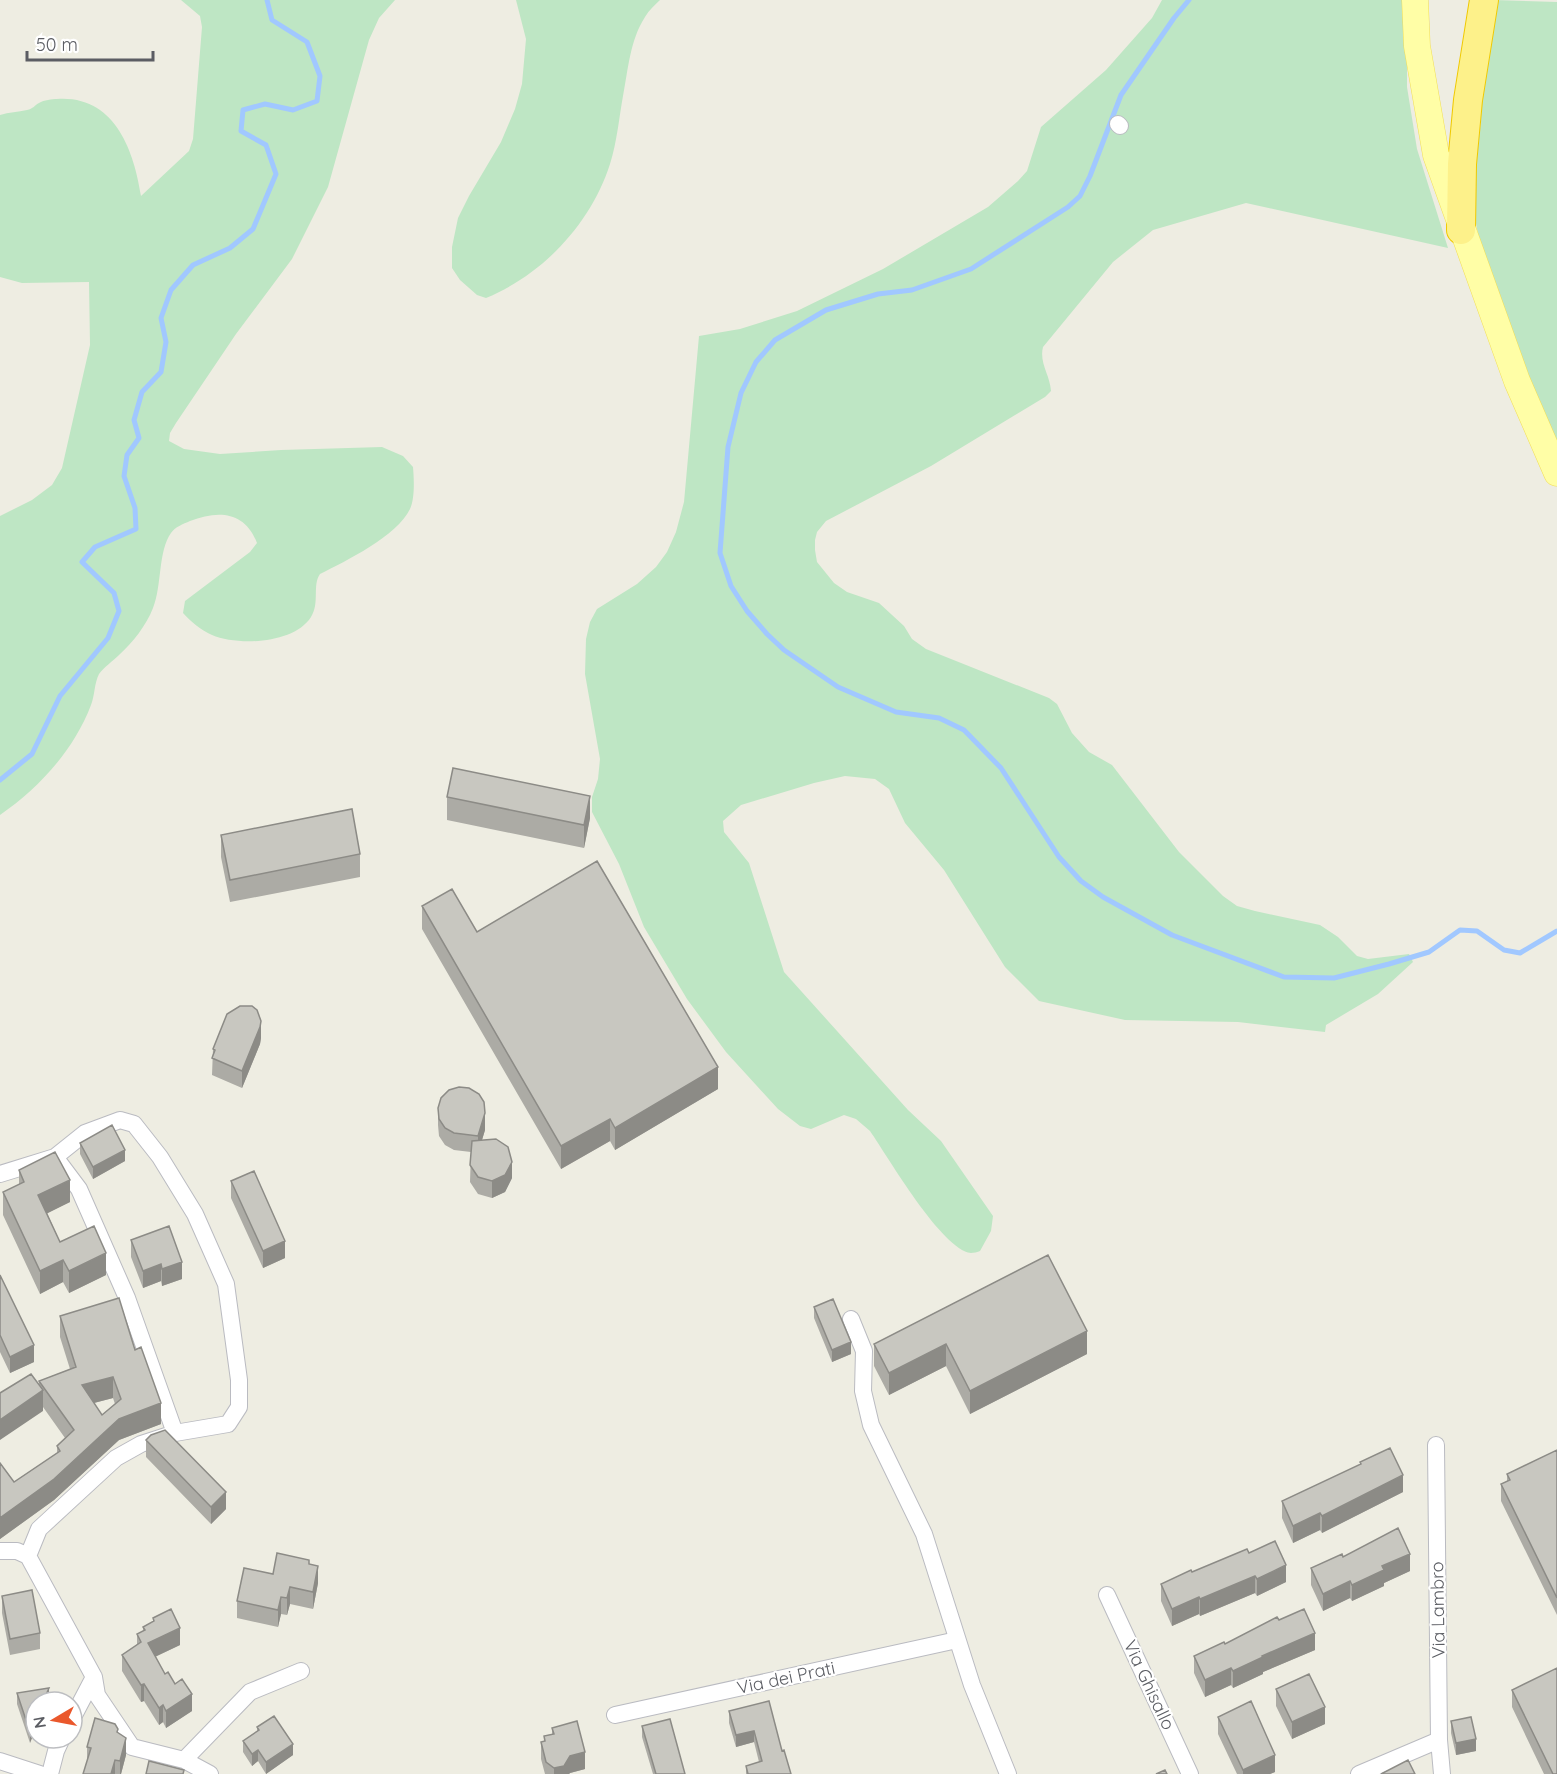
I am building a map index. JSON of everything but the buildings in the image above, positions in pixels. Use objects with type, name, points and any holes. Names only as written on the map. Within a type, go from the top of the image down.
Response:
[{"type":"highway","points":[[1461,230],[1462,164],[1468,100],[1484,0]]},
{"type":"main road","points":[[1415,0],[1417,46],[1436,155],[1517,381],[1557,473]]},
{"type":"street","points":[[0,1174],[55,1157],[85,1133],[120,1120],[134,1124],[160,1157],[195,1214],[226,1284],[239,1380],[239,1407],[228,1424],[176,1432],[141,1444],[116,1458],[39,1529],[28,1556]]},
{"type":"street","points":[[55,1157],[79,1189],[127,1299],[176,1432]]},
{"type":"street","points":[[851,1319],[864,1351],[863,1391],[871,1425],[924,1534],[957,1640],[1008,1774]]},
{"type":"street","name":"Via Lambro","points":[[1436,1445],[1439,1740],[1442,1774]]},
{"type":"street","points":[[0,1551],[16,1551],[28,1556],[94,1677],[97,1695],[132,1747],[184,1760],[210,1774]]},
{"type":"street","name":"Via Ghisallo","points":[[1107,1595],[1190,1774]]},
{"type":"street","name":"Via dei Prati","points":[[615,1715],[957,1640]]},
{"type":"street","points":[[184,1760],[250,1692],[301,1671]]},
{"type":"street","points":[[84,1696],[94,1677]]},
{"type":"street","points":[[1359,1774],[1439,1740]]},
{"type":"street","points":[[50,1774],[56,1750]]},
{"type":"street","points":[[0,1761],[40,1774]]},
{"type":"green space","points":[[181,0],[395,0],[379,18],[369,40],[328,187],[292,259],[236,334],[176,423],[170,433],[169,441],[184,449],[220,454],[382,447],[403,456],[413,467],[412,505],[403,519],[383,538],[320,574],[316,583],[314,612],[303,626],[292,633],[265,640],[236,641],[212,635],[183,613],[185,601],[250,552],[257,543],[252,532],[238,519],[220,515],[200,517],[175,529],[164,549],[156,599],[147,621],[129,645],[99,674],[84,722],[54,767],[28,793],[0,815],[0,516],[32,500],[52,485],[62,468],[90,345],[89,282],[22,283],[0,277],[0,115],[29,109],[41,102],[53,99],[77,100],[94,106],[107,116],[127,144],[141,196],[189,151],[193,139],[202,27],[200,16]]},
{"type":"green space","points":[[516,0],[660,0],[647,14],[636,35],[610,164],[591,206],[578,226],[546,261],[507,288],[486,298],[477,295],[460,280],[452,268],[452,247],[458,218],[501,142],[515,109],[522,84],[526,39]]},
{"type":"green space","points":[[1162,0],[1403,0],[1407,42],[1407,87],[1417,149],[1448,248],[1246,203],[1153,230],[1113,262],[1043,347],[1042,358],[1051,391],[1045,397],[931,466],[826,521],[817,532],[815,540],[817,562],[834,583],[847,592],[879,603],[904,626],[912,639],[926,649],[1049,698],[1057,704],[1072,733],[1089,752],[1112,765],[1179,852],[1223,896],[1237,906],[1320,925],[1338,937],[1357,956],[1368,959],[1409,954],[1413,962],[1378,994],[1326,1025],[1325,1032],[1238,1022],[1125,1020],[1039,1001],[1005,967],[944,870],[905,823],[889,789],[875,779],[845,776],[741,805],[723,821],[724,832],[749,863],[784,972],[908,1110],[941,1141],[993,1216],[991,1231],[980,1251],[971,1253],[959,1248],[931,1220],[870,1131],[856,1119],[844,1115],[811,1129],[800,1126],[778,1109],[726,1052],[687,999],[644,927],[619,864],[592,812],[592,797],[598,779],[600,759],[585,674],[586,639],[590,622],[597,609],[637,584],[656,567],[667,552],[676,532],[684,502],[699,336],[740,329],[797,311],[883,269],[988,207],[1027,171],[1041,127],[1106,70],[1152,18]]},
{"type":"green space","points":[[1494,0],[1557,2],[1557,447],[1496,298],[1479,241],[1474,211],[1473,185],[1481,121],[1482,73]]},
{"type":"waterway","points":[[0,780],[32,754],[60,696],[108,638],[119,611],[114,593],[82,562],[95,547],[136,529],[135,508],[124,476],[127,455],[139,438],[134,420],[142,392],[161,372],[166,342],[161,318],[171,290],[193,265],[230,248],[253,229],[276,174],[266,145],[241,131],[243,110],[265,104],[293,110],[317,101],[320,76],[307,42],[272,20],[267,0]]},
{"type":"waterway","points":[[1189,0],[1121,95],[1090,176],[1080,196],[1068,207],[971,269],[912,290],[878,294],[826,310],[775,340],[756,362],[741,393],[728,447],[720,553],[731,586],[747,611],[767,634],[784,650],[838,687],[896,712],[939,718],[964,730],[1001,768],[1059,857],[1081,881],[1103,897],[1172,935],[1284,977],[1334,978],[1429,952],[1460,930],[1477,931],[1504,950],[1520,953],[1557,931]]}]
